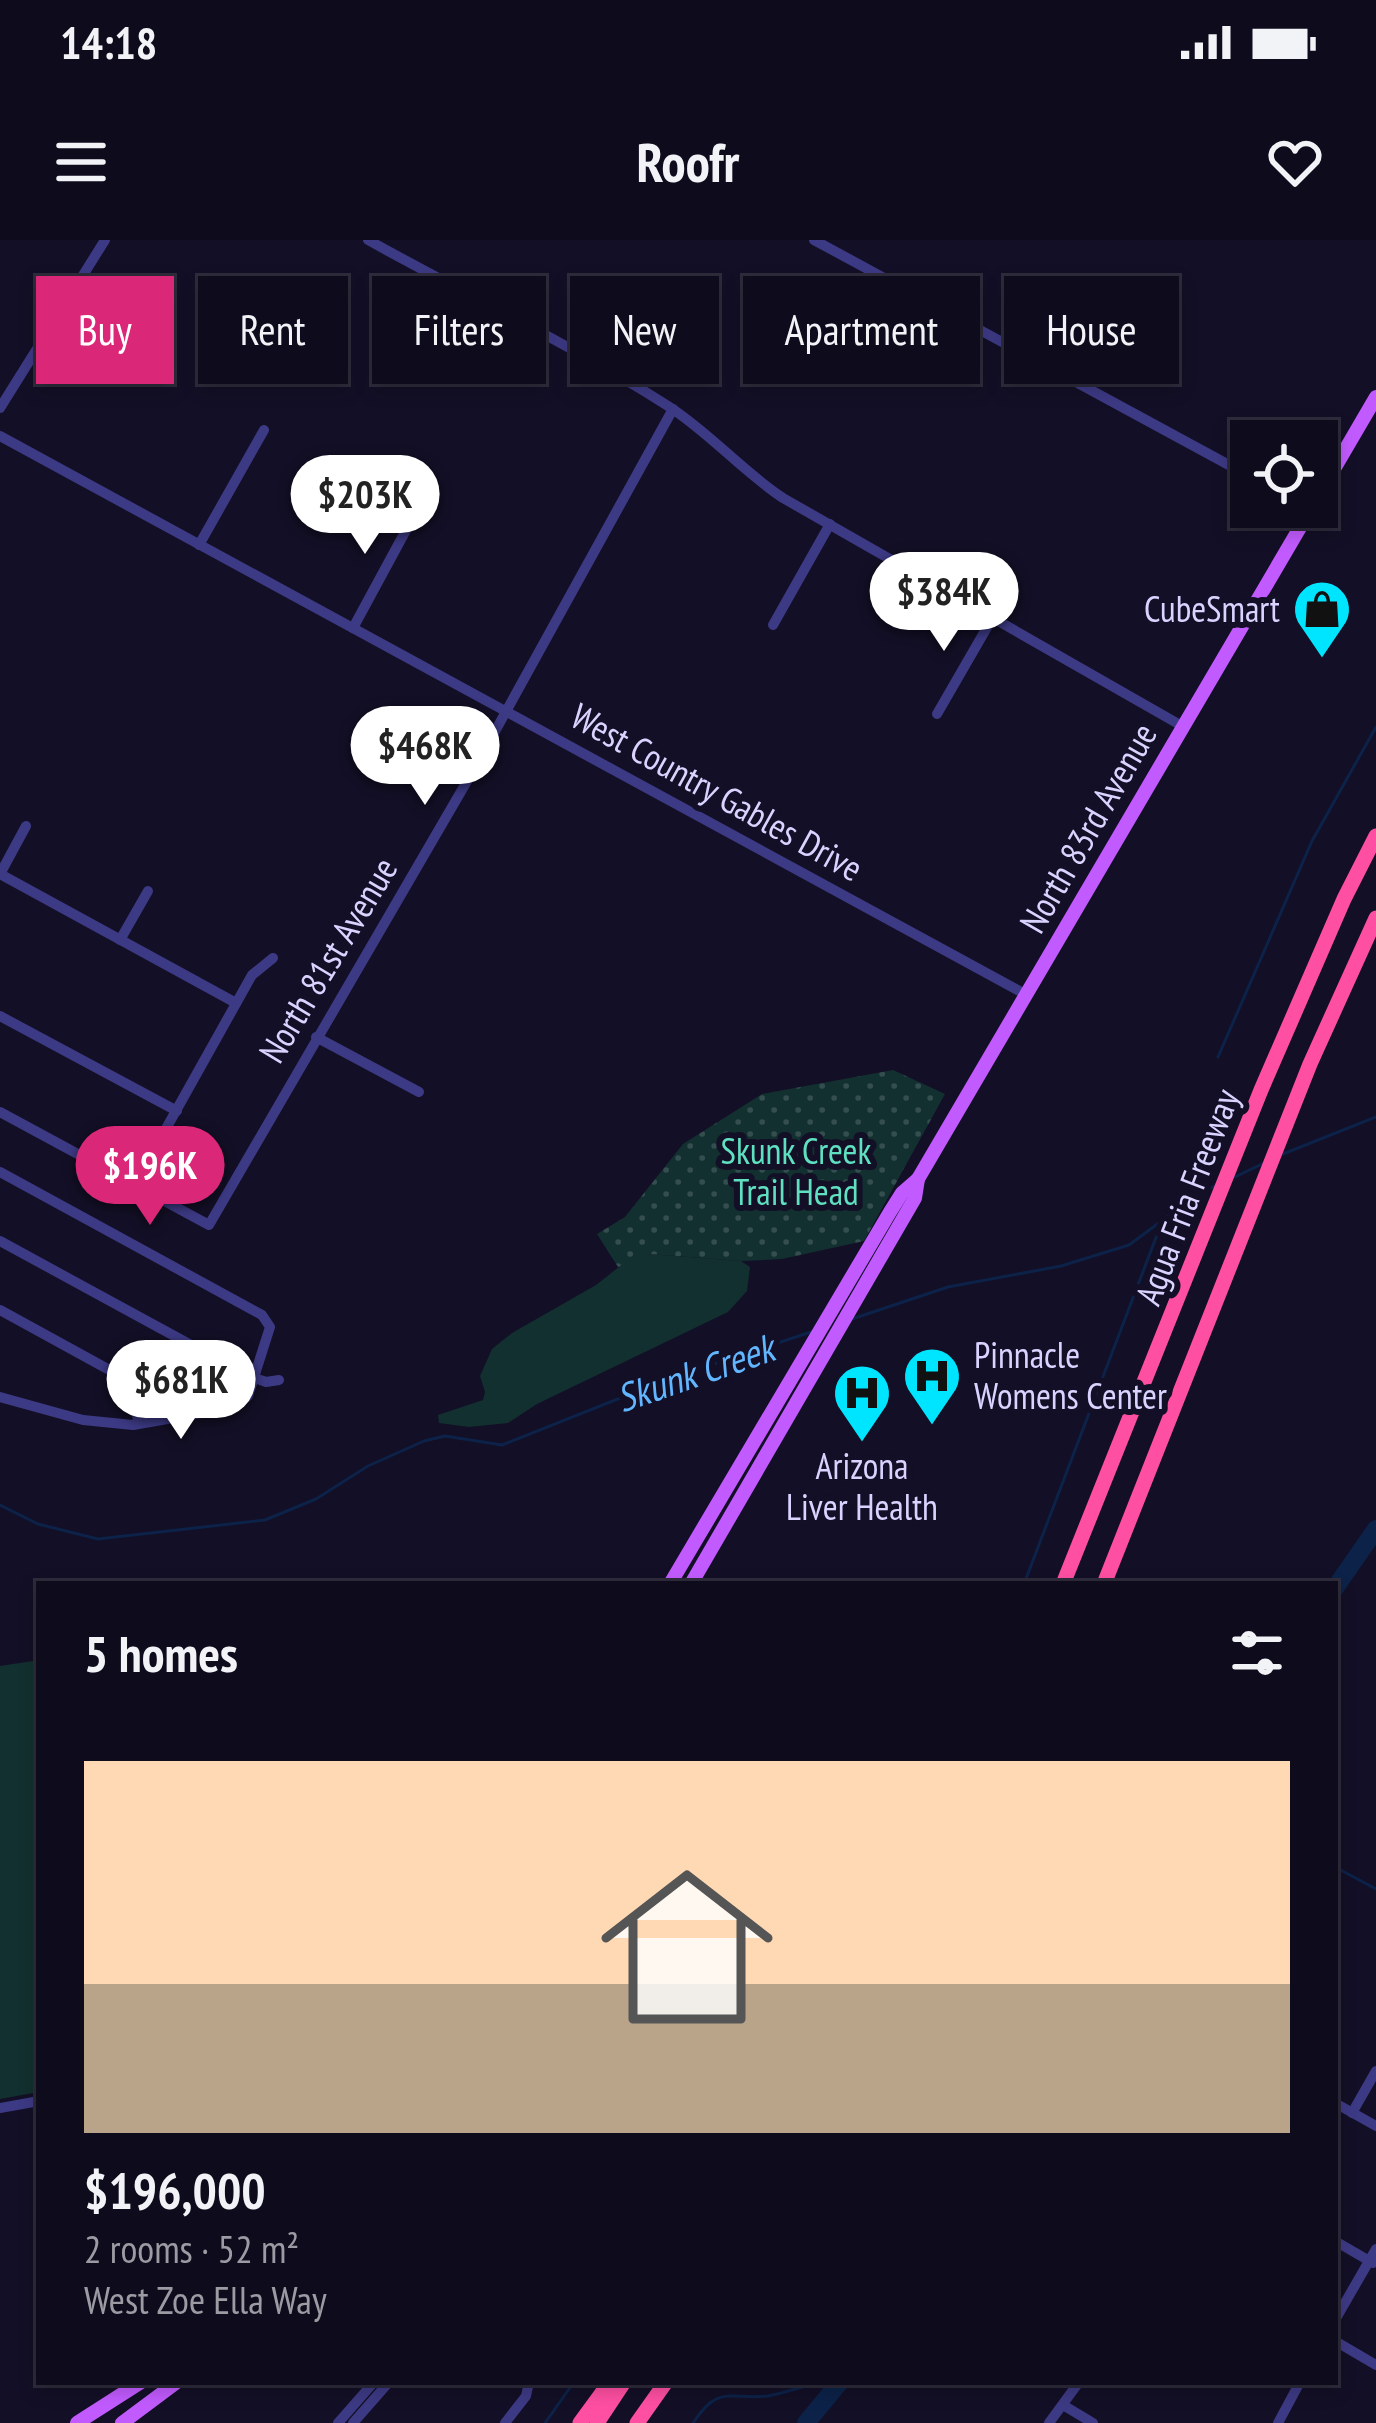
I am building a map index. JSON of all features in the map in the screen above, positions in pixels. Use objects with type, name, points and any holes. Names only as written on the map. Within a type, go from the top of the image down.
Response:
[{"type":"highway","name":"Agua Fria Freeway","points":[[1064,1581],[1261,1090],[1376,836]]},
{"type":"highway","name":"Agua Fria Freeway","points":[[1105,1581],[1310,1064],[1376,918]]},
{"type":"highway","points":[[580,2423],[608,2385]]},
{"type":"highway","points":[[596,2423],[622,2385]]},
{"type":"highway","points":[[637,2423],[665,2385]]},
{"type":"main road","name":"North 83rd Avenue","points":[[1338,461],[1376,397]]},
{"type":"main road","name":"North 83rd Avenue","points":[[693,1581],[908,1209],[918,1180],[1298,528]]},
{"type":"main road","name":"North 83rd Avenue","points":[[672,1581],[890,1212],[918,1180]]},
{"type":"main road","points":[[77,2423],[137,2385]]},
{"type":"main road","points":[[122,2423],[173,2385]]},
{"type":"street","points":[[0,408],[105,240]]},
{"type":"street","points":[[368,240],[673,409],[754,478],[1182,727]]},
{"type":"street","points":[[814,240],[1230,466]]},
{"type":"street","name":"North 81st Avenue","points":[[0,1112],[209,1225],[507,712],[673,409]]},
{"type":"street","points":[[199,544],[264,430]]},
{"type":"street","name":"West Country Gables Drive","points":[[0,436],[1025,994]]},
{"type":"street","points":[[353,628],[418,508]]},
{"type":"street","points":[[773,625],[830,524]]},
{"type":"street","points":[[937,714],[992,617]]},
{"type":"street","points":[[26,826],[0,874],[236,1003]]},
{"type":"street","points":[[120,940],[148,891]]},
{"type":"street","points":[[149,1160],[252,975],[273,958]]},
{"type":"street","points":[[0,1016],[177,1111]]},
{"type":"street","points":[[316,1037],[419,1093]]},
{"type":"street","points":[[0,1172],[269,1323],[270,1333],[255,1379],[238,1405],[138,1424],[83,1420],[0,1397]]},
{"type":"street","points":[[0,1241],[255,1379],[280,1380]]},
{"type":"street","points":[[0,1310],[135,1384],[138,1424]]},
{"type":"street","points":[[1352,2113],[1376,2072]]},
{"type":"street","points":[[0,2108],[36,2102]]},
{"type":"street","points":[[1338,2105],[1376,2126]]},
{"type":"street","points":[[1338,2243],[1374,2258],[1338,2315]]},
{"type":"street","points":[[1338,2343],[1376,2365]]},
{"type":"street","points":[[338,2423],[371,2385]]},
{"type":"street","points":[[353,2423],[386,2385]]},
{"type":"street","points":[[506,2423],[528,2385]]},
{"type":"street","points":[[1049,2423],[1077,2385]]},
{"type":"street","points":[[1278,2423],[1298,2385]]},
{"type":"street","points":[[1063,2405],[1093,2423]]},
{"type":"green space","name":"Skunk Creek Trail Head","points":[[893,1070],[945,1094],[864,1241],[782,1259],[649,1254],[618,1267],[597,1234],[625,1217],[683,1144],[762,1094]]},
{"type":"green space","points":[[649,1254],[741,1261],[750,1267],[747,1291],[728,1312],[537,1404],[508,1423],[469,1427],[439,1423],[438,1415],[483,1400],[480,1376],[492,1349],[596,1285],[629,1259]]},
{"type":"green space","points":[[36,1660],[36,2093],[0,2099],[0,1666]]},
{"type":"waterway","points":[[1218,1057],[1312,841],[1376,727]]},
{"type":"waterway","name":"Skunk Creek","points":[[1283,1154],[1376,1117]]},
{"type":"waterway","name":"Skunk Creek","points":[[1235,1177],[1264,1163]]},
{"type":"waterway","name":"Skunk Creek","points":[[852,1319],[948,1287],[1061,1266],[1129,1245],[1215,1186]]},
{"type":"waterway","points":[[1025,1581],[1160,1227]]},
{"type":"waterway","name":"Skunk Creek","points":[[0,1505],[38,1524],[98,1539],[265,1520],[316,1499],[368,1466],[424,1441],[445,1436],[502,1445],[668,1379],[814,1331]]},
{"type":"waterway","points":[[1338,1584],[1376,1529]]},
{"type":"waterway","points":[[1338,1869],[1376,1889]]},
{"type":"waterway","points":[[545,2423],[572,2385]]},
{"type":"waterway","points":[[806,2423],[838,2385]]},
{"type":"waterway","points":[[693,2423],[718,2398],[768,2396],[806,2386]]},
{"type":"place","name":"CubeSmart","points":[[1322,660]]},
{"type":"place","name":"Pinnacle Womens Center","points":[[932,1427]]},
{"type":"place","name":"Arizona Liver Health","points":[[862,1444]]}]
